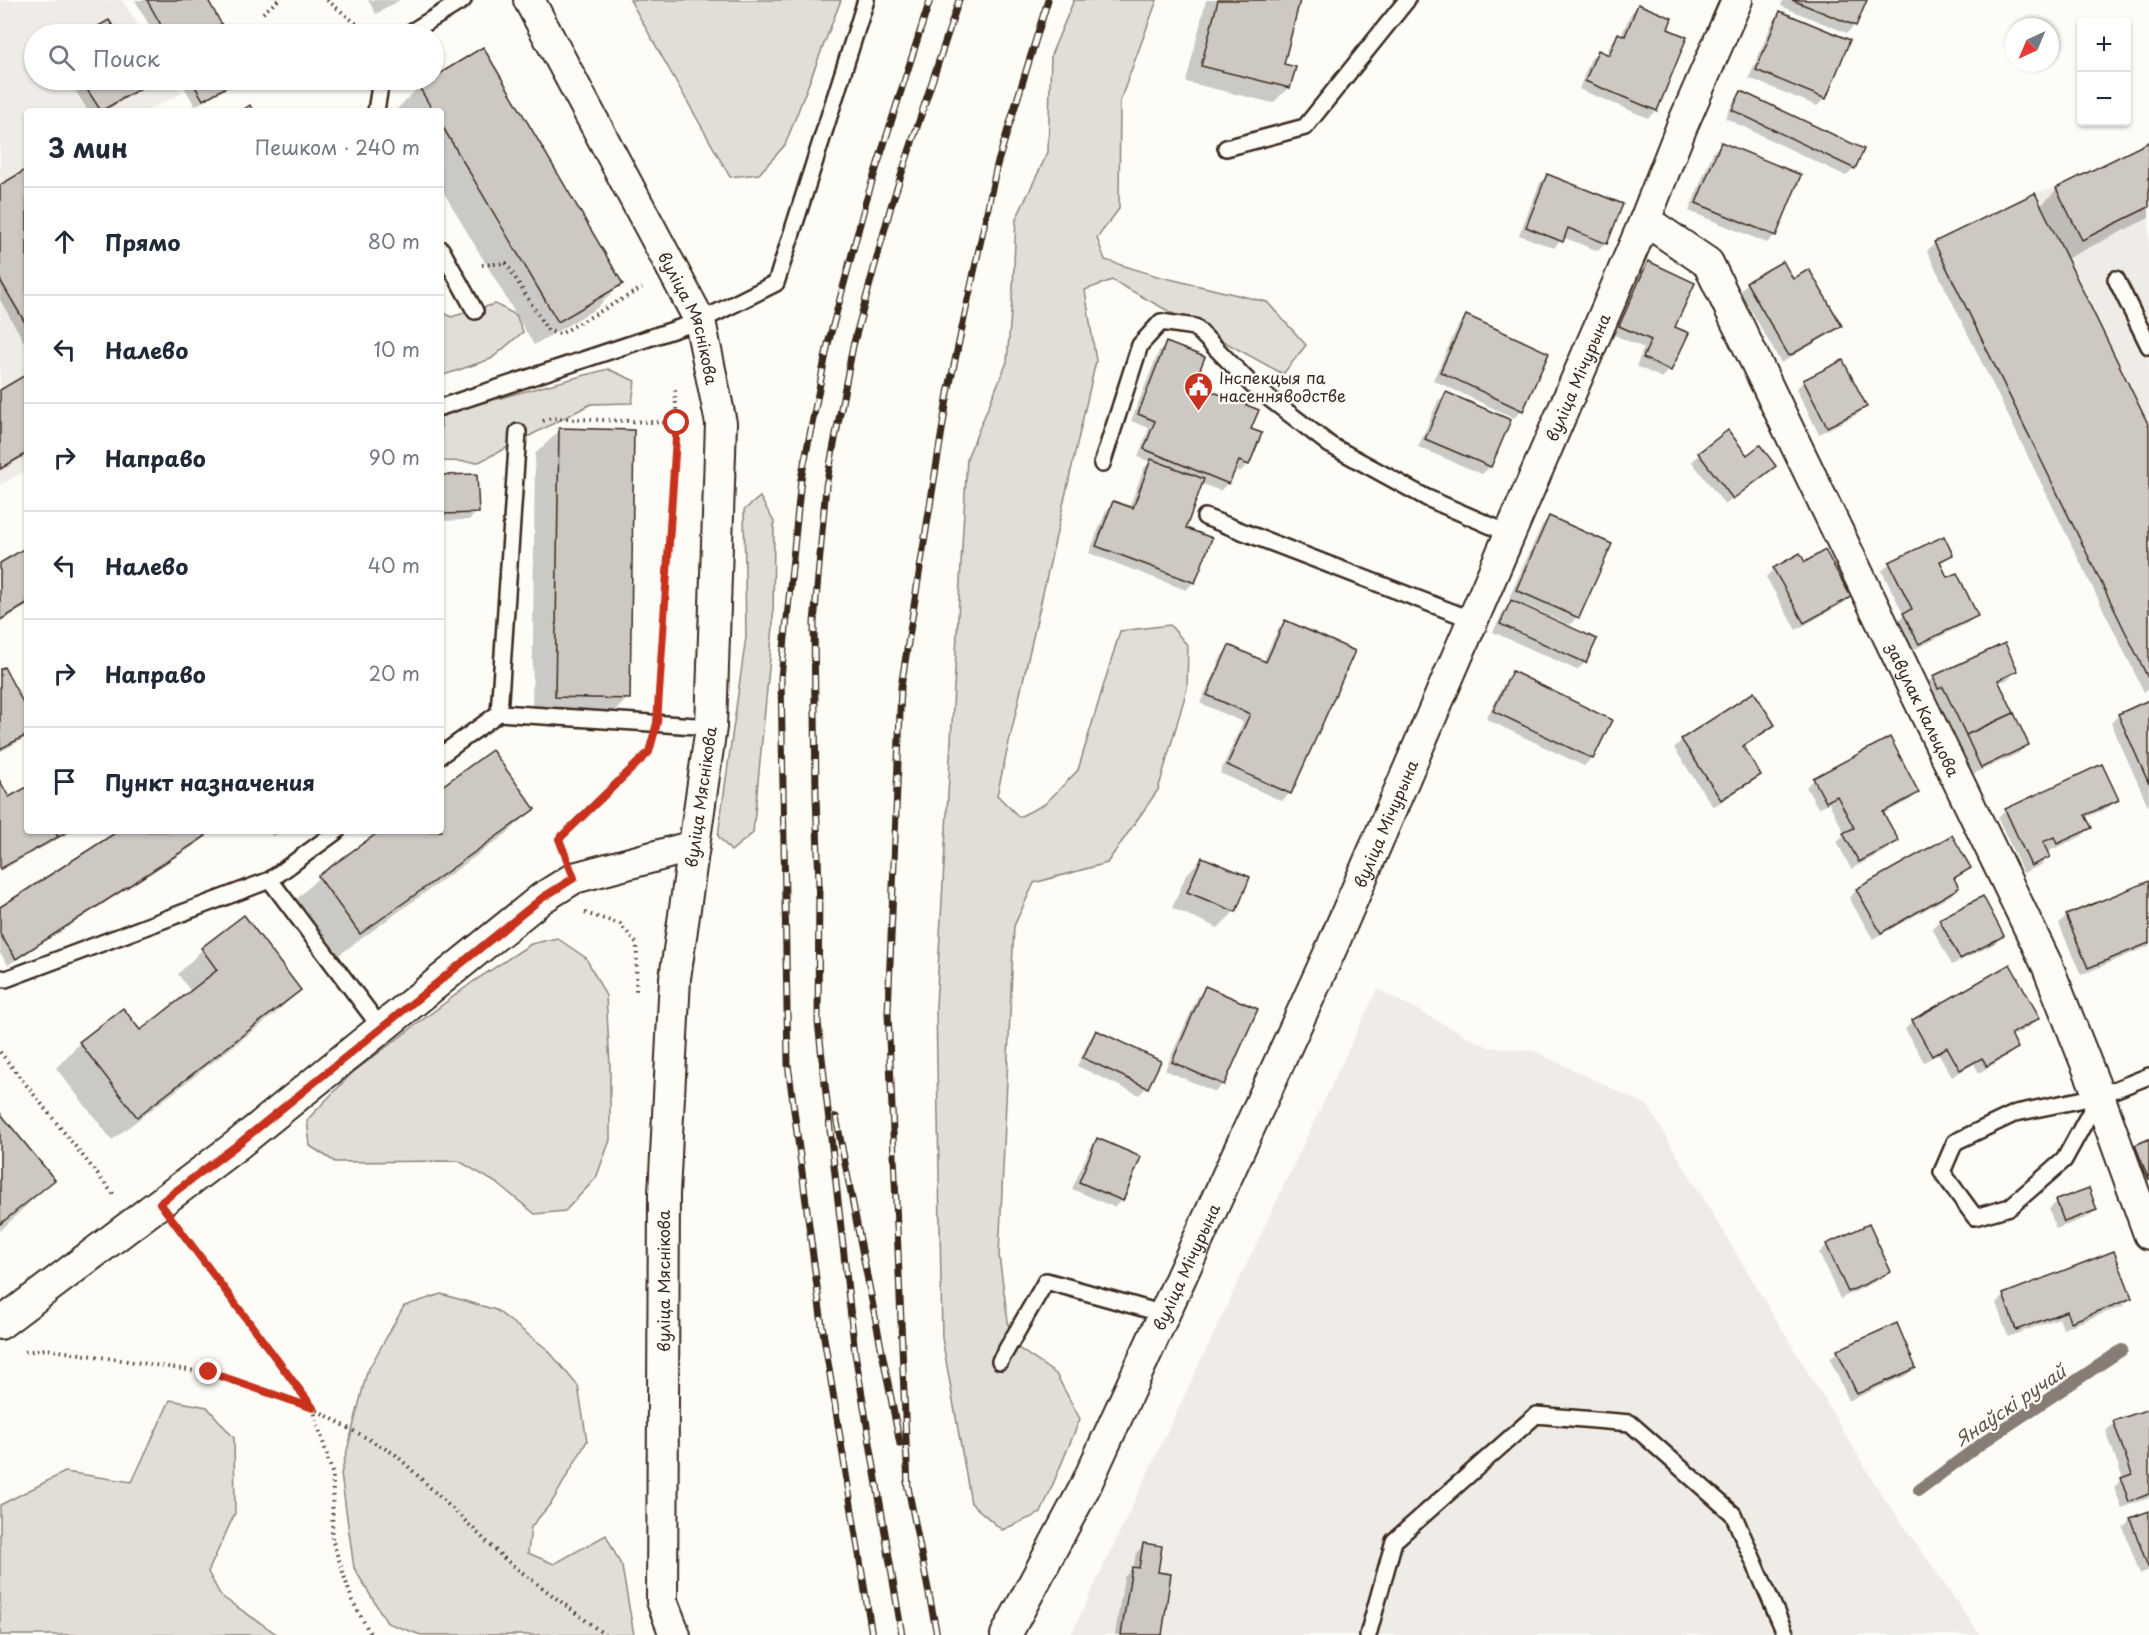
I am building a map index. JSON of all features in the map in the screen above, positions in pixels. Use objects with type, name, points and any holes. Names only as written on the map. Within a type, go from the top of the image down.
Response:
[{"type":"street","name":"вуліца Мяснікова","points":[[529,0],[686,326],[721,423],[711,727],[675,978],[664,1194],[662,1601],[675,1635]]},
{"type":"street","name":"вуліца Мічурына","points":[[1006,1635],[1085,1487],[1332,947],[1645,220],[1682,126],[1737,0]]},
{"type":"street","name":"завулак Кальцова","points":[[1645,220],[1708,263],[2046,965],[2149,1234]]},
{"type":"street","points":[[0,1324],[237,1145],[542,898],[574,878],[694,846]]},
{"type":"lane","points":[[424,24],[463,0]]},
{"type":"lane","points":[[444,406],[686,326],[776,283],[866,0]]},
{"type":"lane","points":[[1226,148],[1305,127],[1407,0]]},
{"type":"lane","points":[[376,108],[379,90]]},
{"type":"lane","points":[[444,254],[475,311]]},
{"type":"lane","points":[[2116,279],[2149,346]]},
{"type":"lane","points":[[1102,464],[1140,345],[1161,322],[1194,327],[1252,385],[1330,445],[1427,498],[1510,534]]},
{"type":"lane","points":[[500,713],[518,432]]},
{"type":"lane","points":[[1205,517],[1473,620]]},
{"type":"lane","points":[[444,753],[500,713],[711,727]]},
{"type":"lane","points":[[0,978],[6,979],[270,880],[333,834]]},
{"type":"lane","points":[[270,880],[381,1028]]},
{"type":"lane","points":[[2098,1096],[2064,1160],[2010,1207],[1976,1217],[1942,1172],[1956,1142],[2016,1113],[2098,1096],[2149,1076]]},
{"type":"lane","points":[[1000,1361],[1046,1281],[1164,1314]]},
{"type":"lane","points":[[1368,1635],[1394,1542],[1536,1415],[1630,1424],[1733,1514],[1786,1635]]},
{"type":"path","points":[[263,13],[278,0]]},
{"type":"path","points":[[327,0],[357,24]]},
{"type":"path","points":[[451,267],[507,263],[549,332],[560,334],[648,285],[686,326]]},
{"type":"path","points":[[636,992],[637,944],[620,924],[585,913],[559,839],[649,752],[657,723],[677,423],[675,388]]},
{"type":"path","points":[[518,432],[551,418],[677,423]]},
{"type":"path","points":[[0,1052],[135,1222]]},
{"type":"path","points":[[160,1203],[313,1408],[333,1476],[332,1539],[352,1600],[371,1635]]},
{"type":"path","points":[[23,1352],[46,1349],[209,1372],[313,1408],[395,1454],[507,1561],[605,1635]]},
{"type":"shaded area","points":[[0,0],[122,0],[138,24],[24,24],[24,90],[178,90],[181,94],[152,108],[24,108],[24,472],[0,485]]},
{"type":"shaded area","points":[[630,0],[841,0],[785,145],[759,174],[730,177]]},
{"type":"shaded area","points":[[1074,0],[1157,0],[1120,101],[1119,209],[1097,238],[1105,260],[1157,276],[1267,302],[1306,345],[1283,374],[1112,280],[1085,290],[1096,361],[997,795],[1019,817],[1045,804],[1078,770],[1120,631],[1170,625],[1188,646],[1187,689],[1158,790],[1107,863],[1034,883],[1014,926],[999,1256],[1011,1343],[1056,1374],[1080,1419],[1041,1513],[1002,1530],[971,1503],[942,1338],[936,1006],[967,458],[1007,362],[1016,219],[1048,152],[1051,55]]},
{"type":"shaded area","points":[[2149,142],[2149,680],[1934,242],[2035,193],[2056,188]]},
{"type":"shaded area","points":[[495,304],[516,315],[523,332],[491,359],[444,375],[444,313],[451,317]]},
{"type":"shaded area","points":[[608,369],[635,381],[632,403],[591,404],[479,462],[444,461],[444,413]]},
{"type":"shaded area","points":[[760,497],[774,522],[773,627],[753,833],[731,851],[718,836],[746,637],[744,510]]},
{"type":"shaded area","points":[[557,938],[586,958],[606,996],[610,1065],[610,1140],[596,1178],[565,1211],[535,1214],[498,1184],[459,1161],[335,1162],[310,1146],[307,1120],[352,1073],[474,981],[531,944]]},
{"type":"shaded area","points":[[1377,989],[1488,1047],[1534,1051],[1647,1105],[1880,1492],[1980,1635],[1071,1635]]},
{"type":"shaded area","points":[[441,1294],[496,1310],[547,1349],[578,1386],[587,1441],[552,1502],[531,1527],[528,1553],[554,1564],[606,1535],[622,1567],[634,1635],[421,1635],[387,1623],[354,1568],[341,1474],[367,1372],[404,1306]]},
{"type":"shaded area","points":[[170,1400],[207,1407],[234,1438],[235,1513],[208,1572],[221,1596],[278,1635],[0,1635],[0,1505],[65,1472],[132,1482]]},
{"type":"building","points":[[147,0],[208,0],[221,24],[160,24]]},
{"type":"building","points":[[1218,0],[1300,0],[1284,64],[1296,67],[1290,88],[1201,66]]},
{"type":"building","points":[[1792,0],[1867,0],[1856,26]]},
{"type":"building","points":[[1638,4],[1672,18],[1668,29],[1687,37],[1657,111],[1585,81],[1598,50],[1609,55],[1618,33],[1625,36]]},
{"type":"building","points":[[1780,11],[1850,40],[1826,99],[1756,70]]},
{"type":"building","points":[[483,47],[623,284],[558,322],[444,129],[444,108],[431,108],[421,90],[444,90],[444,71]]},
{"type":"building","points":[[87,90],[138,90],[106,108],[99,108]]},
{"type":"building","points":[[197,90],[221,90],[203,100]]},
{"type":"building","points":[[1741,91],[1864,149],[1855,169],[1732,110]]},
{"type":"building","points":[[1721,142],[1801,175],[1776,236],[1696,203]]},
{"type":"building","points":[[2149,142],[2149,207],[2082,240],[2056,188]]},
{"type":"building","points":[[24,171],[24,321],[0,280],[0,185]]},
{"type":"building","points":[[1547,174],[1623,204],[1607,244],[1568,228],[1563,242],[1526,227]]},
{"type":"building","points":[[2035,193],[2149,426],[2149,680],[1934,242]]},
{"type":"building","points":[[1648,261],[1695,283],[1675,327],[1689,333],[1671,371],[1643,358],[1651,340],[1619,326]]},
{"type":"building","points":[[1783,261],[1793,279],[1809,269],[1842,326],[1789,356],[1746,282]]},
{"type":"building","points":[[1466,315],[1549,353],[1523,411],[1440,372]]},
{"type":"building","name":"Інспекцыя па насенняводстве","points":[[1166,342],[1205,357],[1194,384],[1259,410],[1251,429],[1262,433],[1249,465],[1239,461],[1229,484],[1144,449],[1155,421],[1138,414]]},
{"type":"building","points":[[1843,360],[1867,407],[1827,427],[1803,380]]},
{"type":"building","points":[[24,376],[24,455],[0,469],[0,390]]},
{"type":"building","points":[[1446,392],[1511,420],[1491,467],[1425,439]]},
{"type":"building","points":[[559,428],[634,430],[630,699],[555,697]]},
{"type":"building","points":[[1728,430],[1747,455],[1760,445],[1776,466],[1733,499],[1698,453]]},
{"type":"building","points":[[1151,459],[1204,479],[1186,528],[1212,538],[1195,583],[1096,546],[1113,501],[1133,508]]},
{"type":"building","points":[[477,474],[479,513],[444,514],[444,475]]},
{"type":"building","points":[[1549,516],[1612,544],[1579,618],[1516,590]]},
{"type":"building","points":[[1944,536],[1953,555],[1940,561],[1947,577],[1957,573],[1978,616],[1919,644],[1903,613],[1912,609],[1889,562]]},
{"type":"building","points":[[24,549],[24,606],[0,620],[0,563]]},
{"type":"building","points":[[1825,550],[1851,597],[1804,623],[1773,568],[1800,553],[1805,562]]},
{"type":"building","points":[[1511,600],[1597,639],[1586,663],[1500,624]]},
{"type":"building","points":[[1285,620],[1355,651],[1291,794],[1227,765],[1250,714],[1207,695],[1229,645],[1266,662]]},
{"type":"building","points":[[2005,643],[2018,671],[1998,680],[2014,713],[1966,735],[1943,687],[1938,689],[1933,676]]},
{"type":"building","points":[[4,667],[24,704],[24,737],[0,749],[0,669]]},
{"type":"building","points":[[1512,671],[1612,720],[1593,759],[1493,711]]},
{"type":"building","points":[[1754,692],[1775,725],[1743,746],[1761,775],[1721,800],[1681,739]]},
{"type":"building","points":[[2149,700],[2149,784],[2118,714]]},
{"type":"building","points":[[2014,713],[2029,745],[1981,768],[1966,735]]},
{"type":"building","points":[[1890,737],[1919,793],[1883,812],[1899,841],[1859,862],[1843,833],[1854,828],[1837,796],[1826,802],[1813,778]]},
{"type":"building","points":[[492,750],[535,809],[360,934],[318,876],[376,834],[444,834],[444,785]]},
{"type":"building","points":[[2102,764],[2119,800],[2085,815],[2092,828],[2057,844],[2054,837],[2043,842],[2050,857],[2031,866],[2005,809]]},
{"type":"building","points":[[0,781],[9,797],[24,789],[24,834],[56,834],[58,837],[0,869]]},
{"type":"building","points":[[113,834],[205,834],[206,836],[16,959],[0,934],[0,907]]},
{"type":"building","points":[[1952,835],[1971,868],[1954,878],[1959,888],[1881,933],[1856,889]]},
{"type":"building","points":[[1202,857],[1250,877],[1236,912],[1187,892]]},
{"type":"building","points":[[2149,881],[2149,943],[2088,968],[2066,915]]},
{"type":"building","points":[[1983,896],[2004,936],[1960,959],[1939,919]]},
{"type":"building","points":[[244,915],[301,990],[137,1117],[79,1042],[123,1008],[140,1030],[147,1025],[217,970],[201,948]]},
{"type":"building","points":[[2010,964],[2040,1018],[2011,1034],[2018,1048],[1987,1066],[1982,1058],[1960,1070],[1947,1047],[1932,1056],[1912,1020]]},
{"type":"building","points":[[1205,986],[1258,1009],[1224,1085],[1172,1062]]},
{"type":"building","points":[[1096,1030],[1161,1061],[1148,1088],[1083,1058]]},
{"type":"building","points":[[0,1113],[55,1180],[0,1224]]},
{"type":"building","points":[[1097,1138],[1141,1157],[1123,1201],[1079,1182]]},
{"type":"building","points":[[2149,1139],[2149,1180],[2135,1145]]},
{"type":"building","points":[[2089,1188],[2097,1210],[2064,1222],[2056,1200]]},
{"type":"building","points":[[1869,1224],[1891,1272],[1848,1292],[1826,1244]]},
{"type":"building","points":[[2114,1251],[2132,1298],[2071,1322],[2067,1311],[2016,1330],[2003,1294]]},
{"type":"building","points":[[1897,1323],[1916,1368],[1857,1394],[1837,1350]]},
{"type":"building","points":[[2149,1409],[2149,1494],[2129,1502],[2121,1478],[2132,1474],[2113,1421]]},
{"type":"building","points":[[2149,1511],[2149,1566],[2148,1567],[2130,1518]]},
{"type":"building","points":[[1143,1543],[1162,1546],[1158,1572],[1171,1574],[1162,1635],[1121,1635],[1132,1567],[1139,1568]]},
{"type":"waterway","name":"Янаўскі ручай","points":[[1919,1490],[1988,1439],[2122,1350]]},
{"type":"railway","points":[[872,1635],[822,1325],[788,1064],[781,678],[801,479],[828,344],[866,201],[930,0]]},
{"type":"railway","points":[[902,1635],[855,1353],[818,1022],[819,886],[814,623],[826,486],[853,346],[891,206],[959,0]]},
{"type":"railway","points":[[908,1488],[888,1013],[901,687],[948,393],[997,165],[1048,0]]},
{"type":"railway","points":[[836,1117],[900,1444]]},
{"type":"railway","points":[[907,1482],[937,1635]]},
{"type":"place","name":"Інспекцыя па насенняводстве","points":[[1198,412]]},
{"type":"route","points":[[209,1372],[313,1408],[160,1203],[237,1145],[542,898],[574,878],[559,839],[649,752],[657,723],[677,423]]}]
